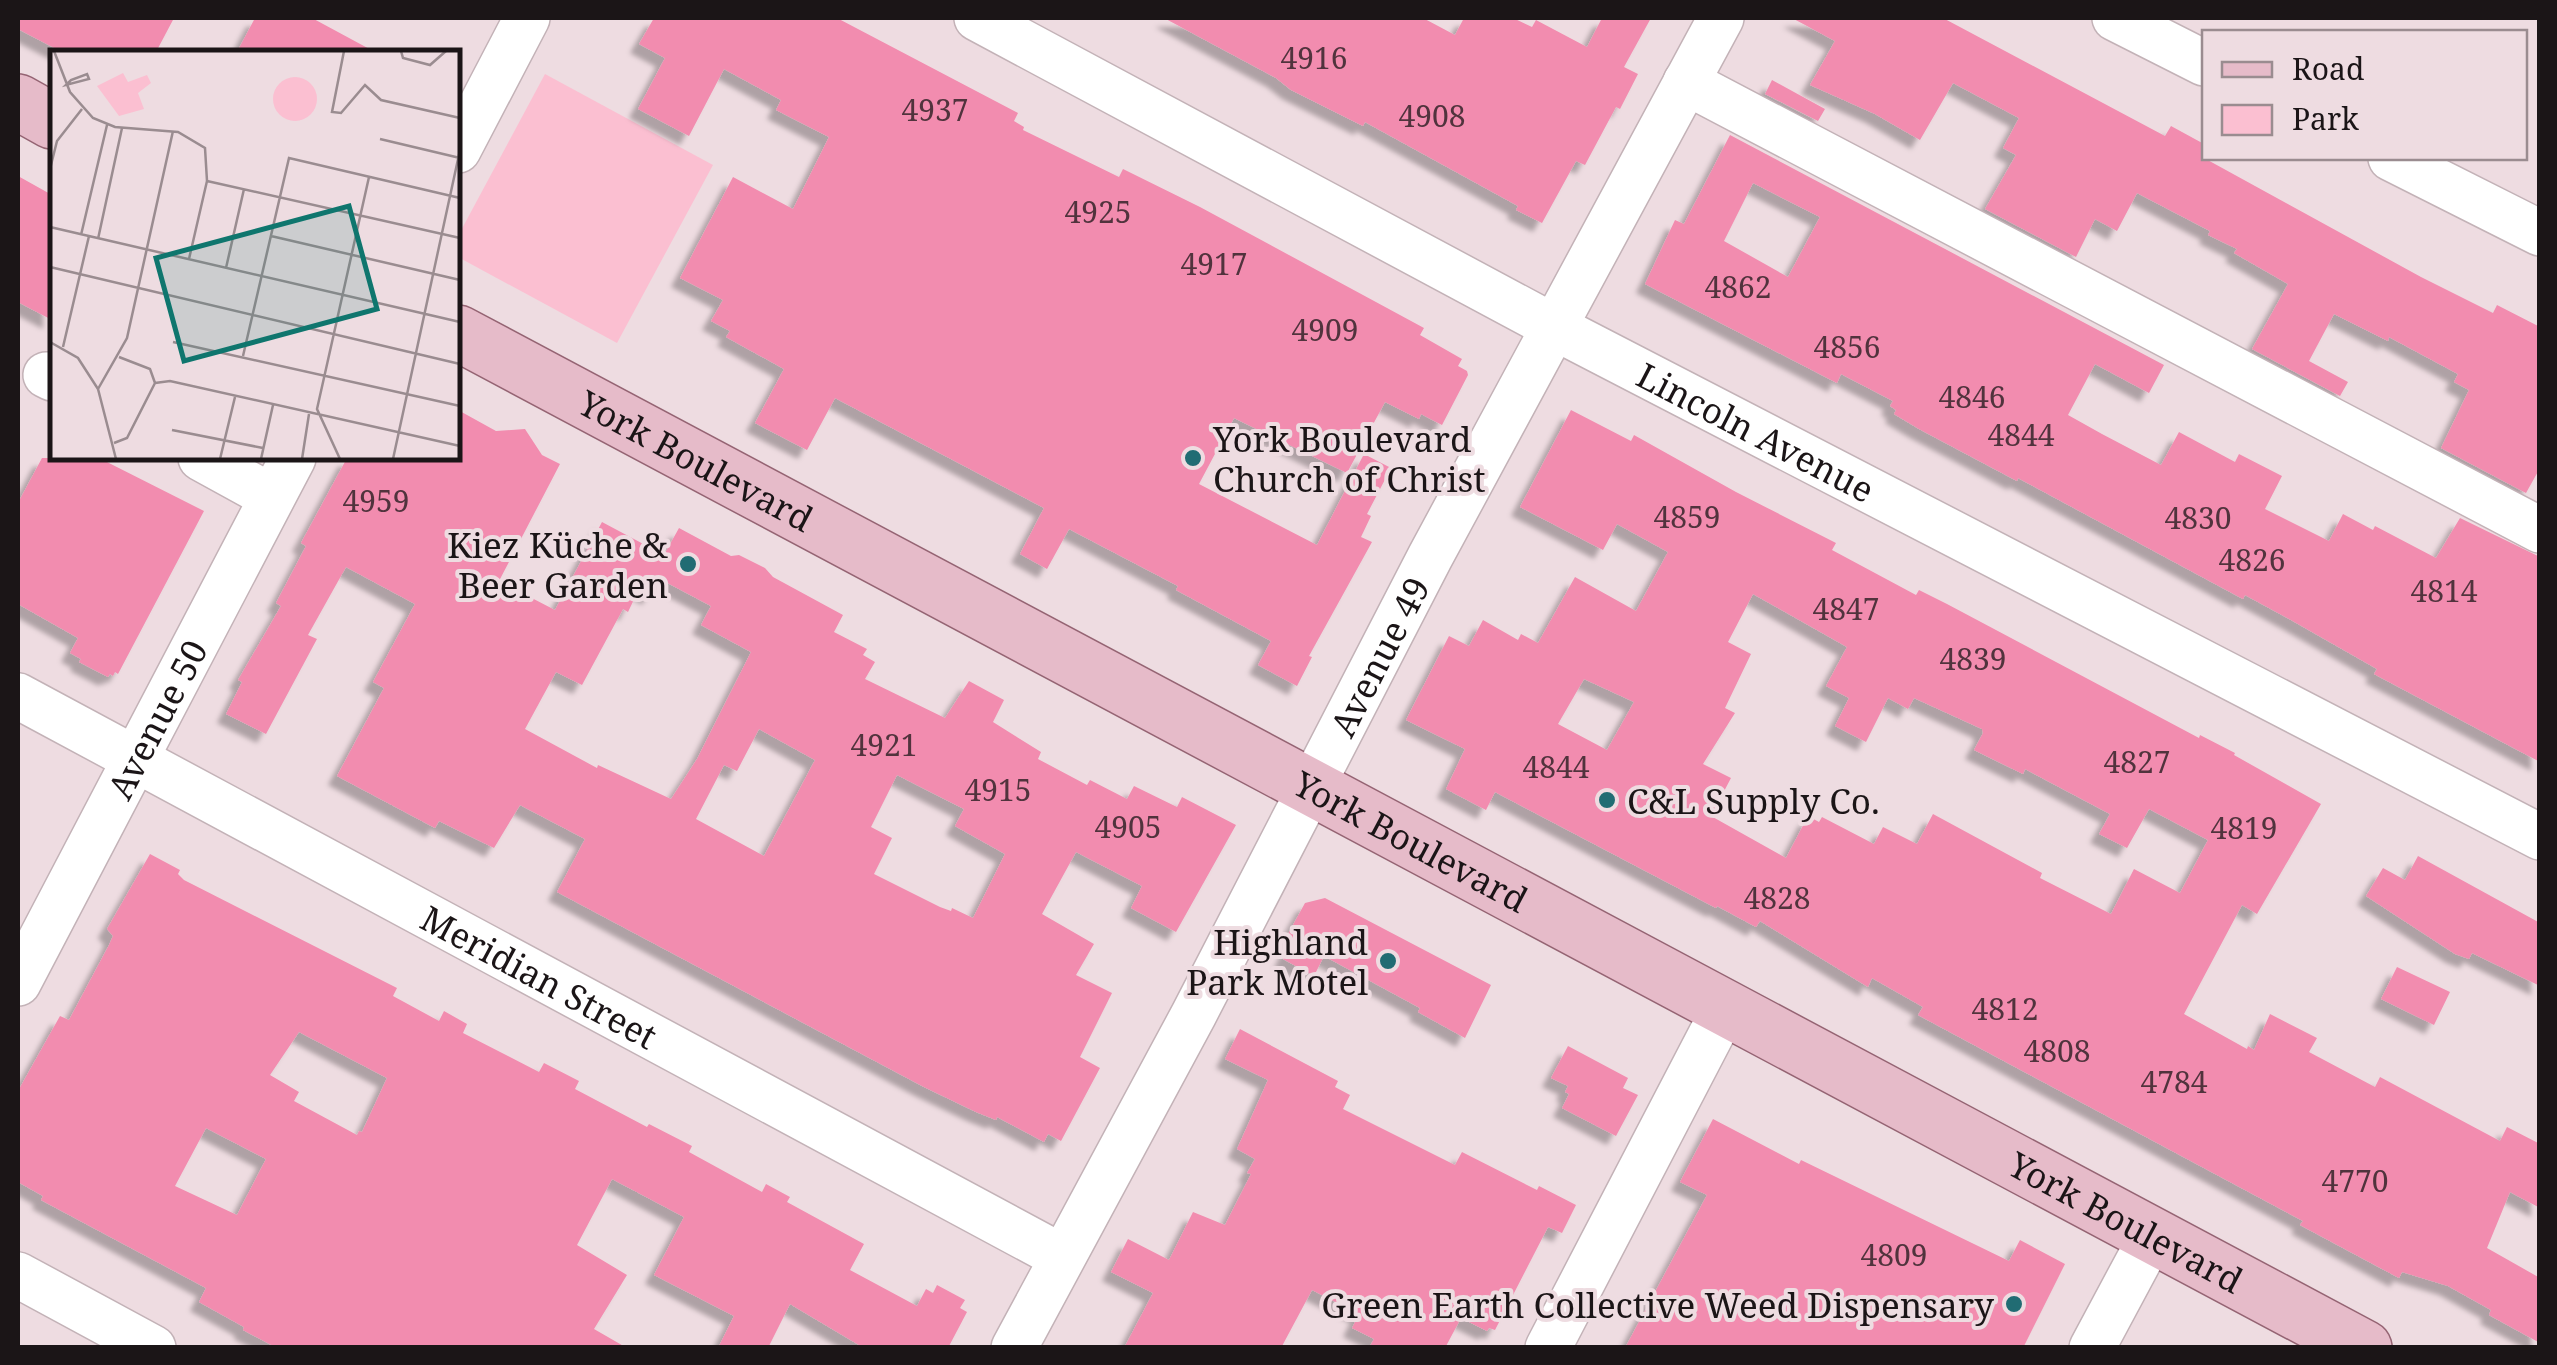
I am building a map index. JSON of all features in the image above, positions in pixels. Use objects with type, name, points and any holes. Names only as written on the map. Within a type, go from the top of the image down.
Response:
[{"type":"main road","points":[[18,102],[50,120]]},
{"type":"main road","name":"York Boulevard","points":[[460,335],[2364,1348]]},
{"type":"street","points":[[460,146],[527,18]]},
{"type":"street","name":"Lincoln Avenue","points":[[977,18],[1556,328],[2540,836]]},
{"type":"street","name":"Avenue 49","points":[[1014,1348],[1430,558],[1721,18]]},
{"type":"street","points":[[2116,18],[2202,62]]},
{"type":"street","points":[[1686,82],[2540,530]]},
{"type":"street","points":[[2395,160],[2540,233]]},
{"type":"street","points":[[205,460],[272,497]]},
{"type":"street","name":"Avenue 50","points":[[18,983],[293,460]]},
{"type":"street","name":"Meridian Street","points":[[18,696],[1062,1256]]},
{"type":"street","points":[[1548,1348],[1725,1008]]},
{"type":"street","points":[[2092,1348],[2152,1236]]},
{"type":"street","points":[[18,1275],[153,1348]]},
{"type":"green space","points":[[545,74],[713,165],[617,343],[460,258],[460,232]]},
{"type":"building","points":[[18,18],[174,18],[157,50],[58,50],[18,29]]},
{"type":"building","points":[[255,18],[312,18],[371,50],[238,50]]},
{"type":"building","points":[[654,18],[837,18],[1018,113],[1014,121],[1023,130],[1119,177],[1123,169],[1200,207],[1424,328],[1420,335],[1462,359],[1458,366],[1468,375],[1442,425],[1421,414],[1419,419],[1385,402],[1347,473],[1234,418],[1199,484],[1317,545],[1364,454],[1391,468],[1367,514],[1371,516],[1361,537],[1372,542],[1309,656],[1312,657],[1297,686],[1258,665],[1271,641],[1176,590],[1178,586],[1069,529],[1047,569],[1020,554],[1044,508],[835,398],[807,450],[755,423],[784,369],[726,337],[730,331],[711,321],[723,300],[680,278],[733,177],[793,209],[829,137],[776,110],[781,100],[724,69],[689,136],[638,109],[665,58],[639,44]]},
{"type":"building","points":[[1164,18],[1423,18],[1455,35],[1464,18],[1513,18],[1532,27],[1536,20],[1587,47],[1602,18],[1651,18],[1624,67],[1638,74],[1620,109],[1616,107],[1585,165],[1576,161],[1542,223],[1365,122],[1363,126],[1291,90],[1276,78]]},
{"type":"building","points":[[1792,18],[1943,18],[2165,136],[2171,126],[2202,143],[2202,160],[2421,277],[2493,313],[2497,305],[2540,327],[2540,468],[2526,493],[2441,448],[2469,390],[2454,382],[2458,374],[2389,337],[2388,341],[2334,314],[2309,361],[2348,382],[2340,396],[2252,349],[2288,284],[2234,253],[2237,249],[2208,235],[2210,231],[2137,193],[2117,231],[2095,219],[2076,257],[1985,209],[2016,155],[2003,148],[2019,118],[1953,83],[1920,140],[1875,114],[1810,85],[1835,41]]},
{"type":"building","points":[[1772,80],[1825,109],[1818,121],[1765,94]]},
{"type":"building","points":[[1730,135],[2164,365],[2149,393],[2095,364],[2068,415],[2161,465],[2179,432],[2235,462],[2239,454],[2282,476],[2265,509],[2329,541],[2343,514],[2436,558],[2460,518],[2540,557],[2540,762],[2374,674],[2377,669],[2245,595],[2243,599],[1919,429],[1894,414],[1896,410],[1890,406],[1893,401],[1841,374],[1837,383],[1645,284],[1675,220],[1684,224]],"holes":[[[1753,183],[1820,217],[1788,277],[1724,241]]]},
{"type":"building","points":[[18,176],[50,194],[50,319],[18,302]]},
{"type":"building","points":[[1571,410],[1631,441],[1634,435],[1836,543],[1832,550],[1916,595],[1919,590],[1947,604],[2199,738],[2200,735],[2235,753],[2321,804],[2257,914],[2242,905],[2184,1014],[2254,1050],[2270,1014],[2317,1038],[2309,1052],[2375,1087],[2380,1077],[2500,1141],[2507,1127],[2540,1144],[2540,1208],[2510,1192],[2487,1248],[2540,1278],[2540,1343],[2489,1315],[2491,1310],[2448,1286],[2402,1272],[2399,1278],[2300,1225],[2303,1221],[1918,1015],[1923,1007],[1872,978],[1868,987],[1760,921],[1756,927],[1716,908],[1495,792],[1486,810],[1446,789],[1465,749],[1406,720],[1449,636],[1469,646],[1483,620],[1518,640],[1521,634],[1538,643],[1575,577],[1636,611],[1668,552],[1617,524],[1603,550],[1520,507]],"holes":[[[1753,594],[1847,647],[1826,686],[1849,698],[1835,726],[1866,742],[1888,698],[1908,709],[1914,698],[1982,729],[1974,750],[2023,774],[2025,769],[2110,814],[2099,834],[2127,848],[2149,809],[2208,840],[2180,893],[2134,869],[2111,914],[2040,878],[2042,873],[1933,814],[1917,844],[1883,827],[1874,844],[1822,817],[1819,822],[1808,816],[1786,858],[1711,816],[1731,778],[1703,764],[1735,713],[1725,708],[1751,654],[1728,642]],[[1584,679],[1634,702],[1607,750],[1558,724]]]},
{"type":"building","points":[[460,411],[496,431],[525,429],[542,455],[560,464],[499,581],[555,610],[602,522],[664,555],[679,528],[731,556],[739,555],[765,568],[773,577],[843,615],[834,632],[867,649],[863,655],[875,662],[865,679],[945,718],[969,681],[1004,700],[993,722],[1041,752],[1038,759],[1087,785],[1090,780],[1127,799],[1134,786],[1177,807],[1182,797],[1236,825],[1176,932],[1131,908],[1142,886],[1076,852],[1042,914],[1094,944],[1076,975],[1112,993],[1080,1057],[1100,1068],[1061,1141],[1048,1134],[1044,1142],[997,1117],[996,1120],[976,1112],[924,1087],[557,892],[585,839],[520,805],[494,848],[439,821],[435,828],[337,776],[384,688],[373,682],[415,604],[346,567],[308,635],[317,639],[266,734],[226,714],[242,682],[238,680],[281,606],[276,603],[306,546],[301,543],[346,460],[460,460]],"holes":[[[660,579],[711,606],[701,625],[751,652],[697,759],[671,799],[598,765],[597,768],[525,729],[556,672],[582,685],[623,609],[628,612],[639,589],[651,596]],[[759,729],[815,760],[764,856],[696,819],[724,765],[737,771]],[[897,775],[964,809],[955,826],[1005,854],[973,918],[940,907],[874,874],[892,838],[871,827]]]},
{"type":"building","points":[[42,458],[103,460],[204,511],[118,674],[108,677],[79,662],[81,659],[70,653],[78,638],[18,604],[18,503]]},
{"type":"building","points":[[150,854],[180,870],[178,874],[184,880],[397,988],[393,996],[439,1021],[444,1011],[467,1024],[463,1033],[539,1072],[544,1063],[579,1081],[575,1089],[692,1146],[689,1152],[762,1192],[766,1184],[790,1197],[787,1202],[864,1244],[850,1270],[917,1306],[926,1289],[933,1293],[937,1285],[965,1300],[960,1308],[967,1312],[948,1348],[864,1348],[790,1304],[768,1348],[718,1348],[734,1316],[654,1275],[684,1217],[612,1179],[577,1245],[627,1275],[594,1329],[627,1348],[277,1348],[199,1302],[206,1288],[41,1200],[43,1196],[18,1182],[18,1091],[60,1016],[69,1020],[113,936],[107,929]],"holes":[[[299,1032],[387,1078],[362,1132],[357,1135],[294,1101],[299,1092],[270,1075]],[[206,1128],[266,1159],[237,1215],[175,1186]]]},
{"type":"building","points":[[2418,856],[2540,923],[2540,986],[2472,953],[2469,959],[2455,954],[2366,896],[2383,868],[2405,880]]},
{"type":"building","name":"Highland Park Motel","points":[[1325,898],[1491,985],[1465,1038],[1418,1012],[1420,1008],[1324,956],[1314,976],[1283,959],[1293,939],[1287,936],[1305,903]]},
{"type":"building","points":[[2397,967],[2450,992],[2434,1025],[2381,999]]},
{"type":"building","points":[[1240,1029],[1338,1081],[1335,1087],[1350,1095],[1343,1109],[1455,1165],[1462,1152],[1576,1205],[1562,1233],[1548,1227],[1495,1330],[1487,1331],[1461,1318],[1445,1348],[1369,1348],[1374,1339],[1352,1328],[1359,1314],[1312,1290],[1281,1348],[1124,1348],[1153,1293],[1111,1272],[1128,1239],[1169,1260],[1193,1212],[1225,1225],[1251,1174],[1247,1173],[1255,1159],[1237,1149],[1268,1080],[1225,1059]]},
{"type":"building","points":[[1568,1046],[1628,1078],[1623,1088],[1638,1095],[1616,1136],[1562,1108],[1569,1094],[1565,1092],[1568,1086],[1551,1078]]},
{"type":"building","points":[[1713,1119],[1799,1164],[1801,1160],[2009,1261],[2020,1240],[2065,1264],[2023,1348],[1625,1348],[1707,1195],[1680,1182]]},
{"type":"place","name":"York Boulevard Church of Christ","points":[[1193,458]]},
{"type":"place","name":"Kiez Küche & Beer Garden","points":[[688,564]]},
{"type":"place","name":"C&L Supply Co.","points":[[1607,800]]},
{"type":"place","name":"Highland Park Motel","points":[[1388,961]]},
{"type":"place","name":"Green Earth Collective Weed Dispensary","points":[[2014,1304]]}]
